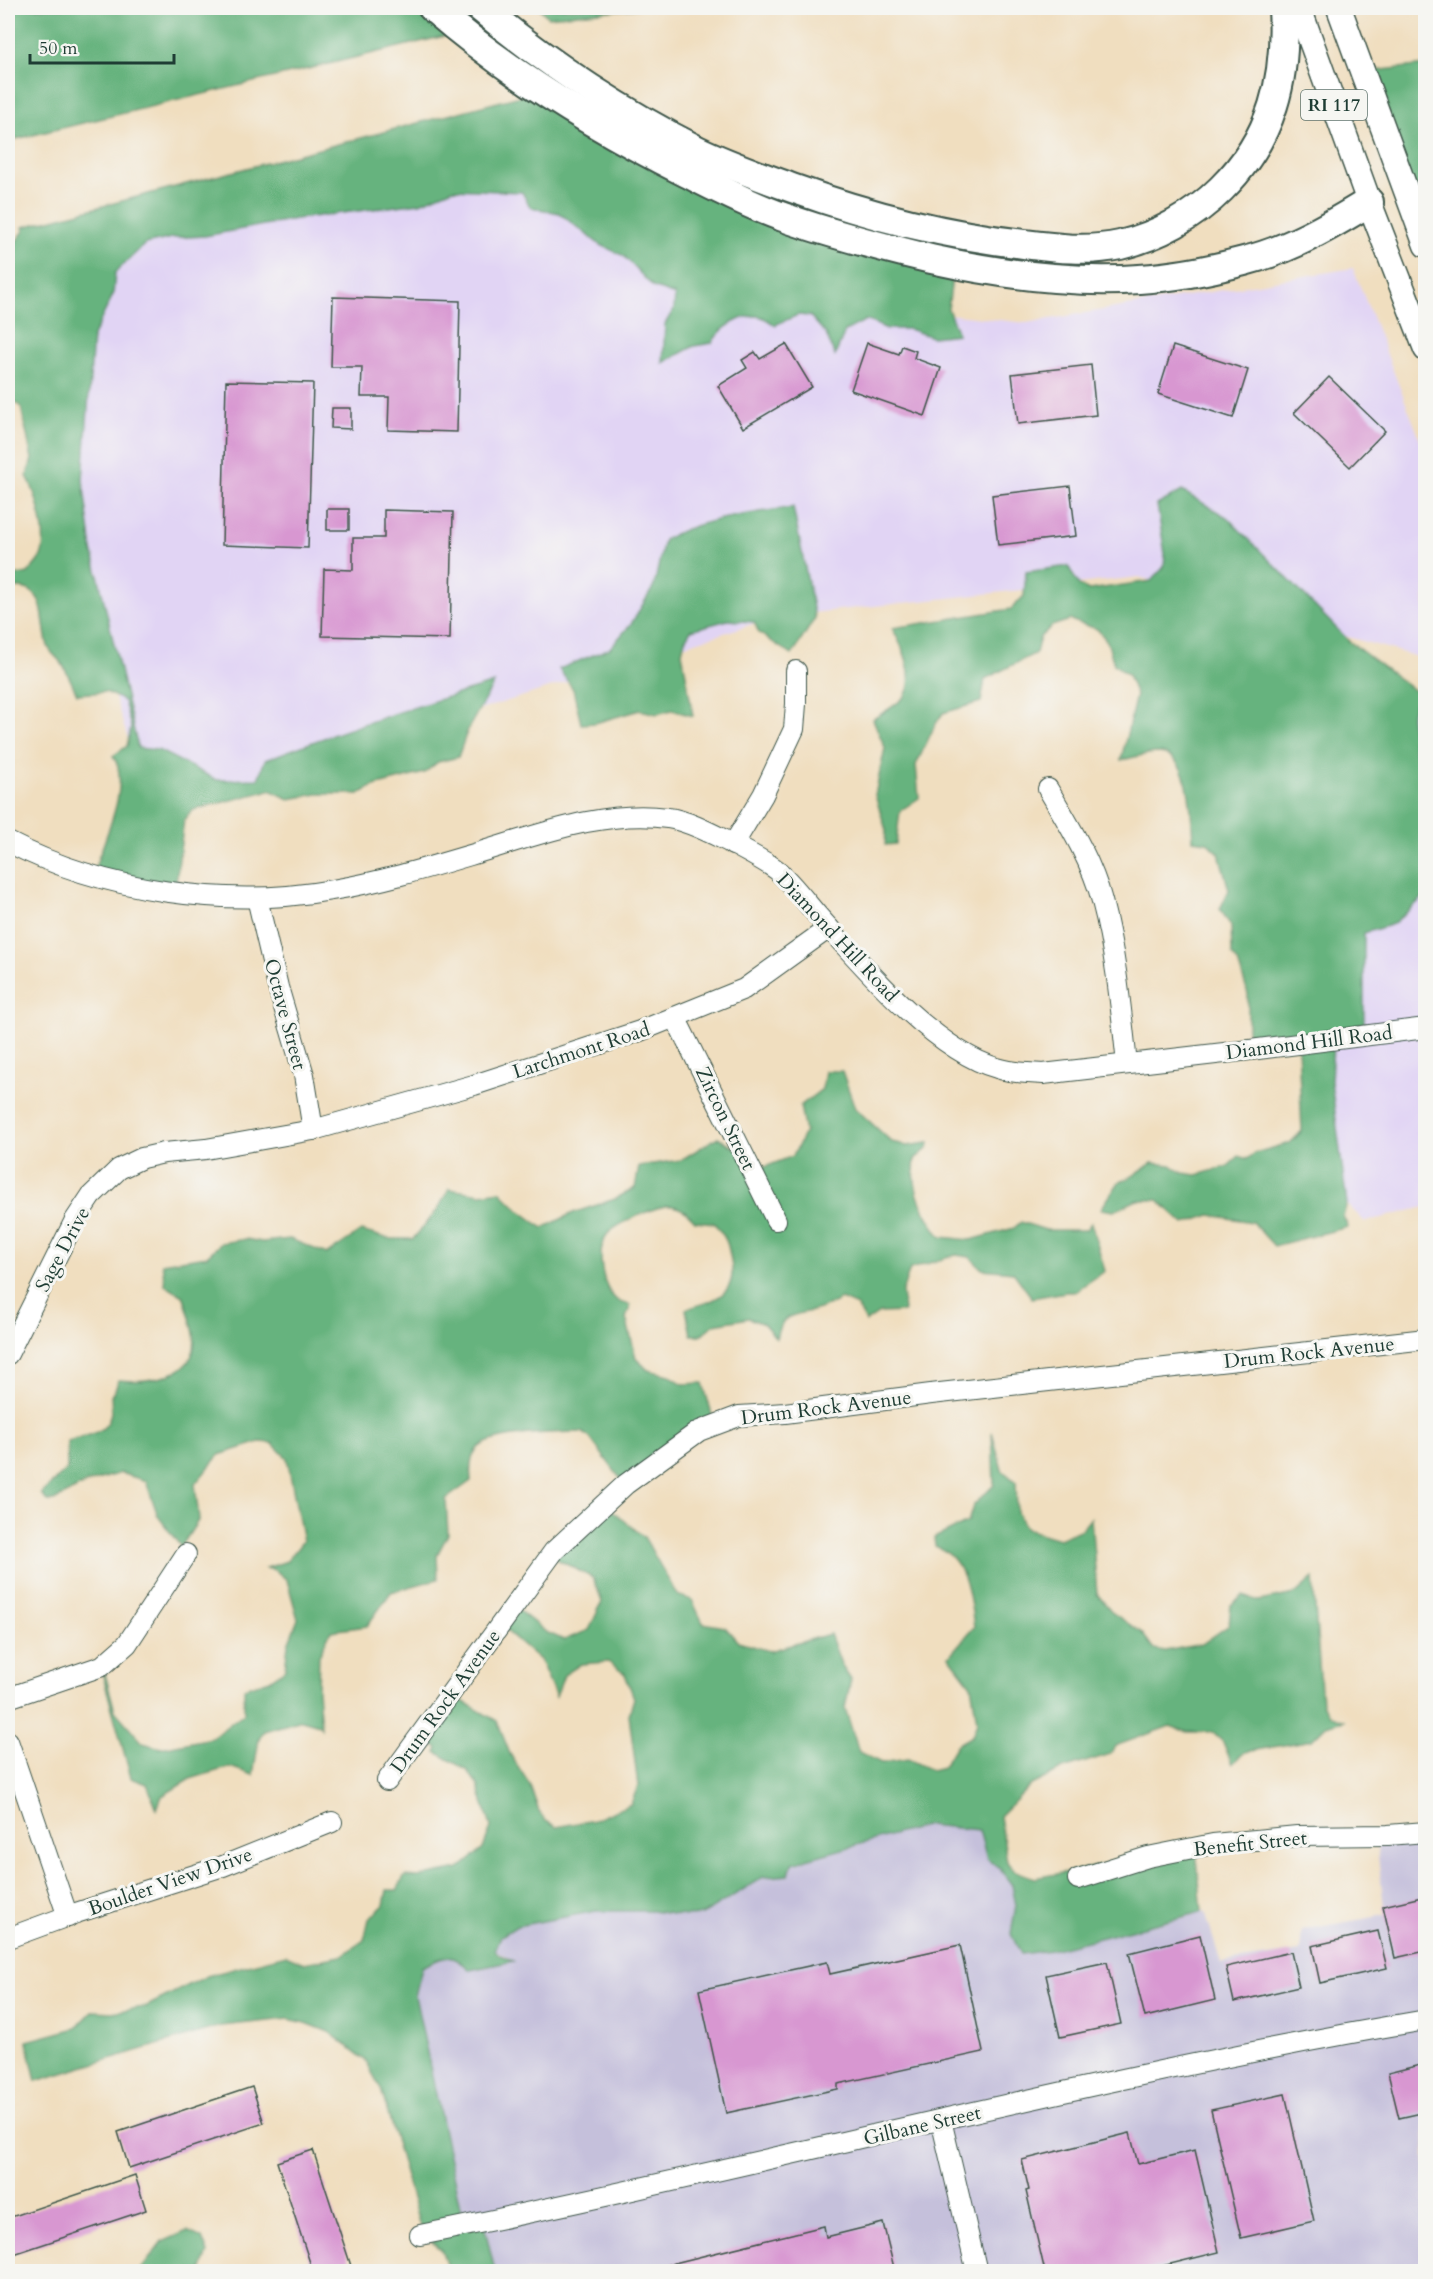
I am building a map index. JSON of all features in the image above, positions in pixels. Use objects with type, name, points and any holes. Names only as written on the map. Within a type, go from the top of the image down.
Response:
[{"type":"highway","points":[[433,8],[484,49],[581,116],[642,151],[713,186],[780,216],[840,236],[963,266],[1060,279],[1111,280],[1171,276],[1235,263],[1269,253],[1301,240],[1369,202]]},
{"type":"highway","points":[[481,8],[551,62],[595,92],[699,150],[753,174],[846,206],[909,224],[986,240],[1056,248],[1088,248],[1120,245],[1162,230],[1183,219],[1206,204],[1243,166],[1270,116],[1279,90],[1283,62],[1283,8]]},
{"type":"main road","name":"RI 117","points":[[1299,8],[1425,349]]},
{"type":"main road","name":"RI 117","points":[[1340,8],[1425,245]]},
{"type":"main road","points":[[1369,202],[1398,169]]},
{"type":"street","points":[[733,845],[763,795],[794,729],[796,671]]},
{"type":"street","points":[[1048,789],[1085,857],[1101,899],[1119,994],[1127,1064]]},
{"type":"street","name":"Diamond Hill Road","points":[[8,842],[35,856],[119,883],[214,897],[257,898],[331,891],[386,878],[558,829],[624,815],[671,818],[716,836],[777,870],[907,1011],[965,1054],[995,1068],[1043,1074],[1425,1028]]},
{"type":"street","name":"Octave Street","points":[[257,898],[278,987],[303,1075],[313,1130]]},
{"type":"street","name":"Larchmont Road","points":[[313,1130],[474,1085],[640,1031],[744,989],[829,928]]},
{"type":"street","name":"Zircon Street","points":[[675,1017],[776,1220]]},
{"type":"street","name":"Sage Drive","points":[[8,1354],[75,1220],[91,1196],[119,1169],[142,1158],[164,1153],[206,1149],[313,1130]]},
{"type":"street","name":"Drum Rock Avenue","points":[[387,1781],[554,1551],[626,1484],[699,1431],[740,1416],[785,1413],[932,1394],[1425,1339]]},
{"type":"street","points":[[8,1698],[102,1666],[127,1644],[186,1554]]},
{"type":"street","points":[[8,1741],[68,1917]]},
{"type":"street","name":"Boulder View Drive","points":[[8,1938],[223,1866],[332,1822]]},
{"type":"street","name":"Benefit Street","points":[[1078,1879],[1148,1857],[1213,1844],[1297,1836],[1388,1835],[1425,1832]]},
{"type":"street","name":"Gilbane Street","points":[[420,2235],[558,2207],[1125,2078],[1337,2035],[1425,2020]]},
{"type":"street","points":[[941,2120],[977,2271]]},
{"type":"shaded area","points":[[556,145],[709,287],[1026,323],[1353,268],[1425,452],[1425,659],[1139,577],[775,617],[151,813],[65,537],[91,225]]},
{"type":"shaded area","points":[[1425,693],[1425,781],[1414,749],[1411,715],[1419,694]]},
{"type":"shaded area","points":[[1425,896],[1425,1207],[1365,1222],[1347,1204],[1331,1081],[1333,1043],[1364,1035],[1364,933],[1393,924]]},
{"type":"shaded area","points":[[928,1825],[979,1830],[987,1859],[1000,1869],[1012,1885],[1016,1905],[1011,1934],[1051,1950],[1205,1912],[1221,1963],[1300,1951],[1302,1930],[1385,1915],[1376,1839],[1425,1832],[1425,2271],[495,2271],[484,2225],[464,2226],[415,1996],[422,1967],[445,1957],[512,1960],[495,1950],[501,1936],[517,1926],[596,1911],[652,1911],[685,1916],[702,1915],[763,1876],[789,1875],[792,1863]]},
{"type":"green space","points":[[8,8],[435,8],[461,32],[8,141]]},
{"type":"green space","points":[[539,8],[639,8],[548,17]]},
{"type":"green space","points":[[1425,65],[1425,196],[1414,201],[1365,72]]},
{"type":"green space","points":[[543,90],[652,155],[954,264],[948,309],[958,334],[932,337],[909,329],[887,329],[866,320],[845,331],[835,356],[826,334],[810,316],[798,315],[775,325],[762,317],[755,316],[733,323],[712,343],[694,346],[663,363],[665,324],[674,309],[675,295],[653,287],[624,256],[599,244],[559,213],[530,207],[522,192],[453,189],[420,203],[296,219],[205,236],[172,238],[145,244],[115,273],[113,295],[93,336],[83,480],[92,549],[138,748],[158,750],[217,780],[258,779],[265,760],[322,738],[494,683],[468,729],[458,757],[438,762],[424,773],[374,786],[359,794],[318,794],[289,799],[270,790],[193,810],[184,820],[175,890],[94,870],[118,796],[118,767],[113,756],[127,746],[131,727],[124,701],[106,692],[77,694],[64,667],[49,649],[43,614],[37,597],[21,588],[8,589],[8,577],[28,573],[39,560],[43,550],[43,529],[38,505],[27,476],[32,459],[21,407],[11,399],[13,375],[8,356],[8,252],[24,231],[23,227]]},
{"type":"green space","points":[[1182,491],[1227,517],[1351,643],[1419,694],[1411,715],[1414,749],[1425,781],[1425,896],[1393,924],[1364,933],[1364,1035],[1333,1044],[1331,1081],[1347,1204],[1343,1216],[1348,1227],[1274,1246],[1252,1222],[1210,1215],[1184,1224],[1158,1200],[1137,1200],[1114,1211],[1101,1209],[1119,1182],[1152,1163],[1171,1165],[1183,1173],[1197,1175],[1228,1166],[1239,1156],[1247,1159],[1255,1153],[1290,1143],[1302,1131],[1298,1046],[1248,1048],[1248,994],[1238,962],[1232,955],[1231,926],[1220,909],[1229,890],[1219,853],[1207,842],[1193,840],[1188,788],[1178,764],[1169,756],[1158,753],[1121,760],[1136,695],[1128,675],[1114,664],[1107,641],[1097,629],[1070,620],[1052,626],[1040,637],[1036,653],[985,679],[981,702],[943,713],[916,765],[919,798],[900,811],[896,844],[885,845],[886,830],[875,795],[885,748],[873,719],[903,699],[909,680],[907,661],[892,628],[1011,609],[1024,596],[1026,572],[1068,566],[1079,585],[1089,590],[1151,581],[1164,567],[1165,554],[1157,505]]},
{"type":"green space","points":[[793,507],[815,618],[792,655],[759,633],[754,622],[728,620],[691,630],[682,652],[693,716],[672,710],[657,714],[640,710],[595,723],[581,724],[573,689],[559,669],[610,648],[631,624],[654,586],[664,540],[709,522]]},
{"type":"green space","points":[[825,1071],[842,1071],[855,1108],[892,1142],[907,1146],[929,1143],[928,1148],[915,1159],[915,1181],[924,1210],[941,1237],[971,1240],[1014,1228],[1021,1222],[1046,1230],[1086,1230],[1091,1223],[1105,1271],[1074,1292],[1032,1298],[1013,1272],[982,1269],[970,1257],[956,1255],[910,1269],[902,1292],[904,1312],[879,1313],[866,1322],[857,1306],[841,1299],[822,1308],[786,1319],[776,1338],[764,1324],[749,1318],[714,1324],[701,1335],[691,1335],[686,1309],[714,1300],[727,1289],[731,1282],[731,1261],[724,1237],[714,1223],[695,1221],[682,1209],[672,1206],[658,1208],[618,1226],[610,1231],[603,1243],[602,1270],[612,1295],[619,1302],[631,1305],[626,1318],[636,1358],[648,1370],[669,1375],[683,1384],[703,1383],[714,1422],[625,1485],[590,1438],[582,1432],[526,1434],[485,1443],[477,1449],[473,1456],[471,1481],[446,1499],[448,1534],[437,1555],[438,1579],[391,1592],[367,1626],[331,1631],[319,1655],[318,1690],[321,1728],[319,1725],[302,1720],[264,1731],[259,1739],[253,1775],[230,1767],[190,1779],[162,1796],[157,1809],[147,1784],[131,1778],[101,1669],[104,1670],[115,1711],[143,1743],[161,1748],[212,1738],[244,1713],[244,1688],[270,1680],[285,1669],[288,1644],[298,1619],[287,1580],[275,1570],[266,1568],[287,1561],[303,1541],[287,1458],[272,1443],[260,1442],[219,1455],[195,1484],[199,1519],[181,1547],[158,1516],[146,1481],[121,1473],[84,1484],[54,1501],[47,1501],[41,1494],[67,1469],[67,1441],[95,1433],[106,1424],[110,1418],[111,1396],[118,1380],[158,1378],[181,1368],[189,1360],[194,1348],[191,1320],[184,1297],[165,1285],[162,1263],[207,1256],[221,1243],[246,1239],[262,1242],[290,1239],[327,1254],[361,1231],[390,1239],[413,1239],[438,1209],[449,1189],[481,1194],[500,1191],[519,1210],[543,1228],[573,1213],[615,1199],[635,1188],[639,1166],[681,1160],[718,1137],[765,1167],[793,1156],[805,1132],[800,1106],[822,1089]]},
{"type":"green space","points":[[992,1432],[1002,1470],[1016,1482],[1017,1512],[1026,1529],[1059,1539],[1082,1529],[1091,1518],[1097,1594],[1113,1613],[1142,1633],[1154,1649],[1165,1651],[1202,1644],[1229,1625],[1231,1605],[1243,1596],[1259,1601],[1295,1594],[1313,1578],[1322,1704],[1330,1715],[1344,1721],[1326,1726],[1312,1740],[1245,1752],[1232,1764],[1223,1742],[1212,1732],[1187,1732],[1170,1726],[1115,1746],[1111,1754],[1063,1769],[1031,1785],[1000,1816],[1007,1862],[1013,1870],[1034,1878],[1196,1849],[1202,1912],[1051,1950],[1021,1954],[1011,1934],[1016,1905],[1012,1885],[1000,1869],[987,1859],[979,1830],[928,1825],[792,1863],[789,1875],[763,1877],[702,1915],[686,1916],[652,1911],[596,1911],[517,1926],[501,1936],[495,1950],[498,1954],[513,1961],[470,1970],[457,1960],[447,1957],[422,1967],[415,1996],[464,2226],[484,2224],[495,2271],[448,2271],[442,2251],[424,2235],[419,2223],[381,2089],[365,2060],[329,2032],[288,2019],[221,2026],[36,2081],[27,2041],[76,2028],[93,2011],[112,2012],[145,2007],[207,1976],[286,1955],[304,1963],[341,1956],[364,1940],[369,1919],[384,1905],[387,1890],[397,1890],[405,1876],[418,1877],[459,1869],[483,1849],[491,1827],[478,1785],[467,1770],[436,1752],[438,1748],[419,1734],[452,1695],[497,1721],[510,1754],[530,1785],[539,1812],[546,1821],[556,1827],[594,1820],[631,1804],[638,1786],[629,1715],[634,1698],[625,1674],[608,1662],[581,1664],[564,1675],[556,1697],[540,1660],[501,1626],[514,1607],[546,1632],[564,1640],[589,1630],[602,1602],[593,1578],[551,1556],[607,1506],[644,1537],[677,1595],[692,1600],[703,1623],[725,1627],[738,1642],[770,1651],[830,1634],[841,1664],[851,1679],[845,1708],[859,1752],[881,1763],[908,1759],[931,1770],[943,1767],[956,1745],[972,1736],[977,1722],[971,1685],[949,1656],[974,1627],[965,1580],[954,1560],[935,1546],[934,1538],[968,1522],[973,1506],[994,1485]]},
{"type":"green space","points":[[187,2231],[202,2238],[208,2253],[201,2271],[140,2271],[162,2242]]},
{"type":"building","points":[[333,297],[460,301],[457,432],[388,430],[389,397],[361,397],[362,367],[331,367]]},
{"type":"building","points":[[867,343],[899,354],[902,346],[916,351],[914,358],[941,368],[925,416],[851,390]]},
{"type":"building","points":[[786,344],[812,387],[743,428],[718,386],[747,368],[742,360],[755,352],[760,359]]},
{"type":"building","points":[[1173,346],[1248,370],[1233,418],[1158,394]]},
{"type":"building","points":[[1091,365],[1096,415],[1018,424],[1012,374]]},
{"type":"building","points":[[1329,377],[1385,431],[1350,467],[1294,413]]},
{"type":"building","points":[[226,381],[313,383],[308,548],[222,545]]},
{"type":"building","points":[[332,408],[351,408],[351,429],[331,428]]},
{"type":"building","points":[[1070,486],[1076,536],[998,545],[992,495]]},
{"type":"building","points":[[327,509],[349,509],[349,530],[327,530]]},
{"type":"building","points":[[384,510],[453,512],[450,639],[322,636],[324,569],[353,570],[353,538],[384,538]]},
{"type":"building","points":[[1426,1896],[1426,1951],[1395,1958],[1383,1906]]},
{"type":"building","points":[[1378,1931],[1387,1968],[1320,1983],[1312,1946]]},
{"type":"building","points":[[1200,1935],[1215,2000],[1145,2017],[1129,1953]]},
{"type":"building","points":[[960,1945],[983,2052],[838,2084],[838,2089],[726,2113],[699,1990],[827,1962],[830,1974]]},
{"type":"building","points":[[1291,1952],[1299,1987],[1234,2002],[1226,1967]]},
{"type":"building","points":[[1107,1962],[1121,2024],[1060,2037],[1046,1975]]},
{"type":"building","points":[[1424,2064],[1426,2112],[1399,2118],[1388,2073]]},
{"type":"building","points":[[252,2087],[264,2123],[129,2168],[118,2132]]},
{"type":"building","points":[[1285,2094],[1314,2221],[1241,2238],[1211,2110]]},
{"type":"building","points":[[1130,2133],[1138,2164],[1195,2150],[1219,2252],[1138,2272],[1045,2272],[1026,2191],[1029,2190],[1022,2160]]},
{"type":"building","points":[[313,2150],[353,2272],[313,2272],[277,2162]]},
{"type":"building","points":[[135,2175],[146,2210],[8,2256],[8,2218]]},
{"type":"building","points":[[883,2223],[895,2272],[638,2272],[824,2226],[826,2237]]}]
